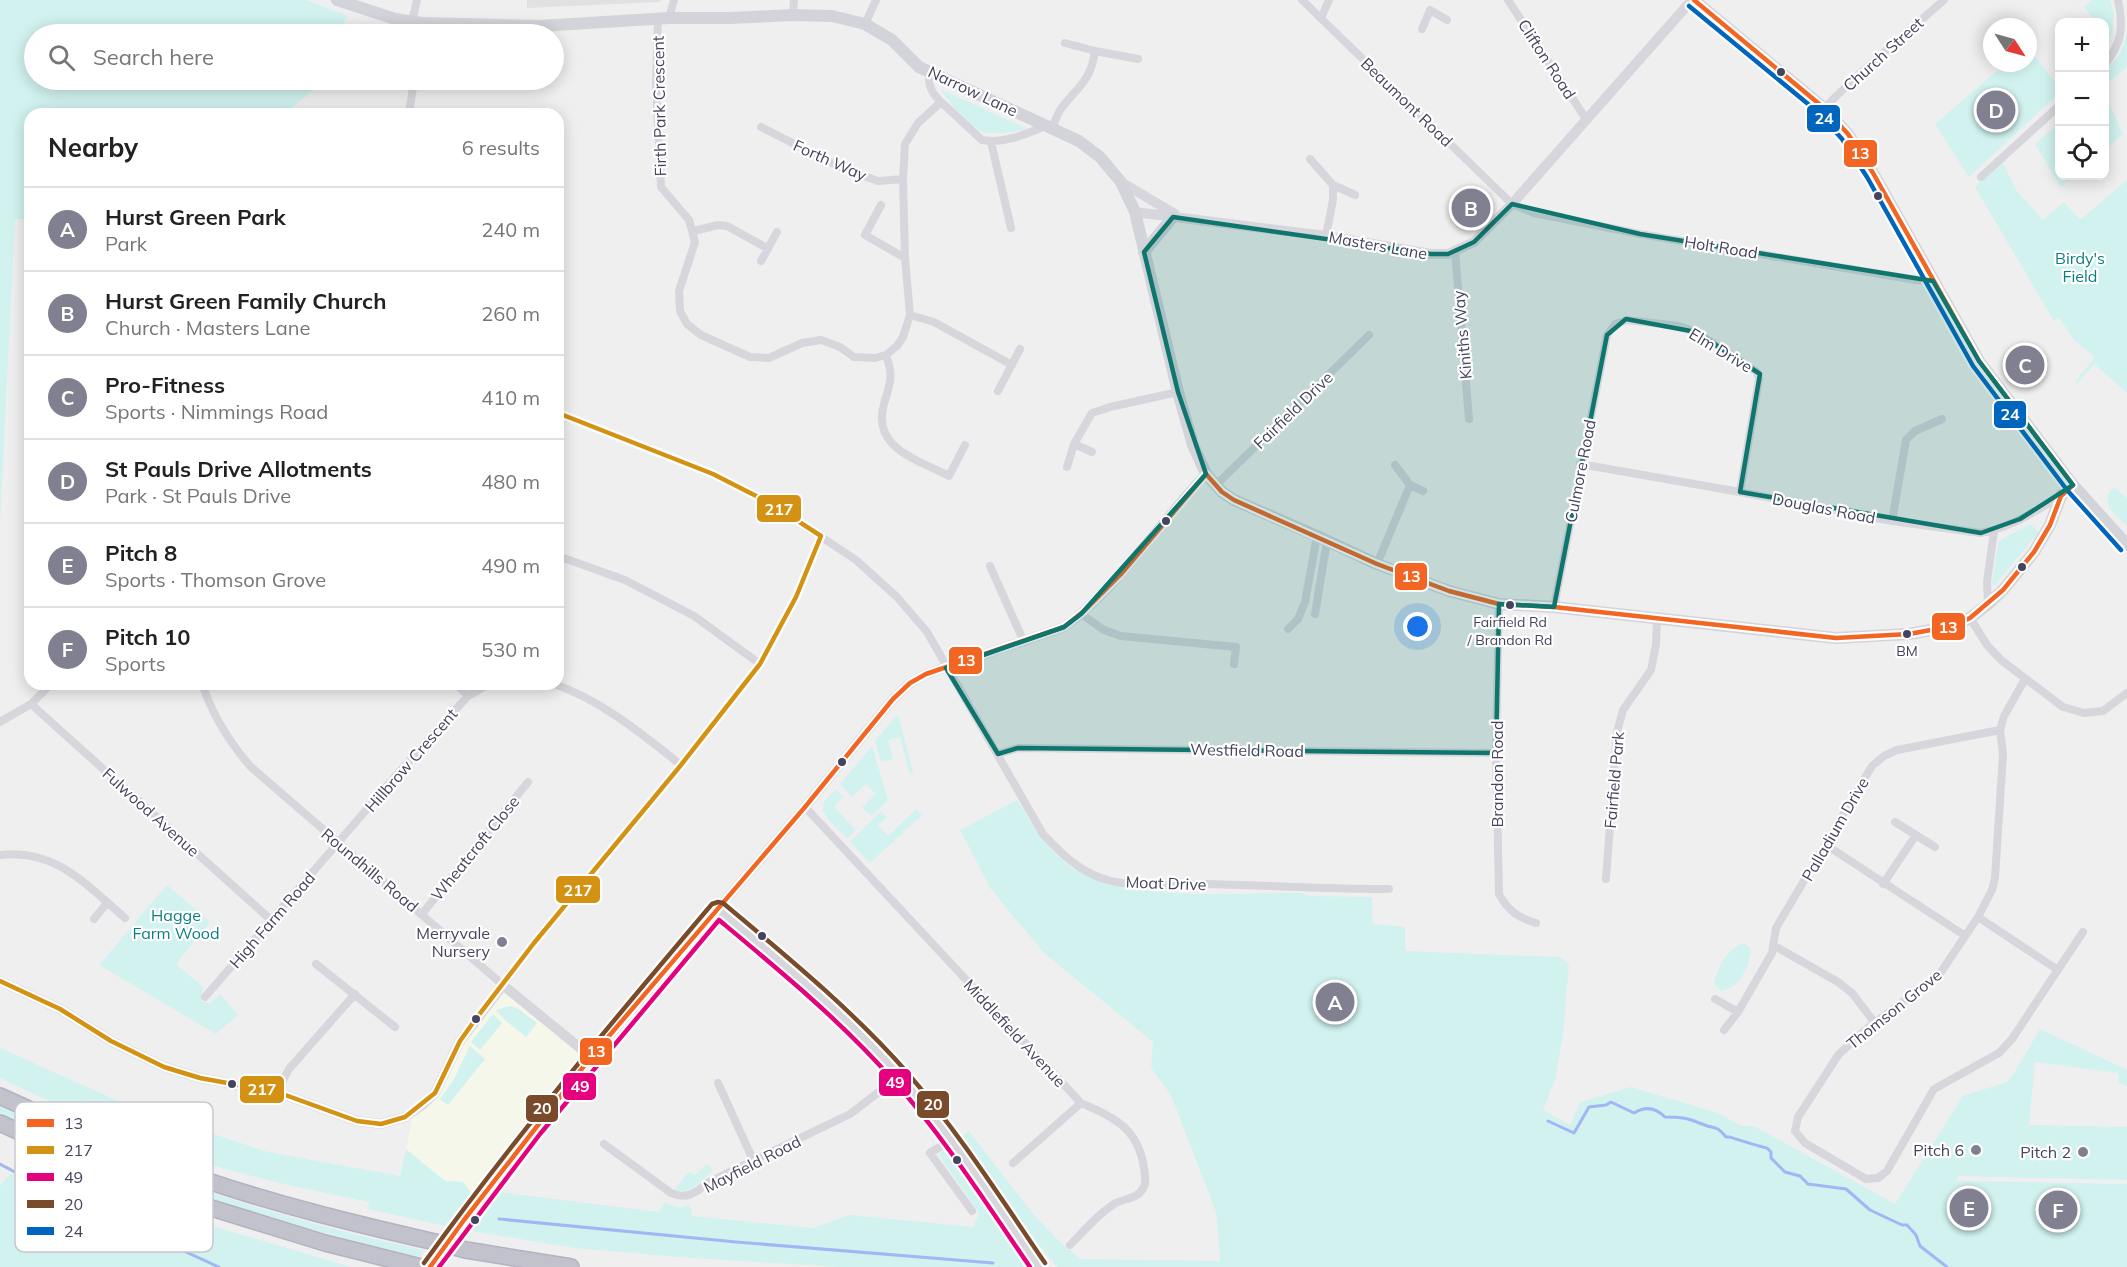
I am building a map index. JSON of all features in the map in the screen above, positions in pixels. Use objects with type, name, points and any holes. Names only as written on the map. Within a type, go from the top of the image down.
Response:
[{"type":"highway","points":[[0,1096],[15,1103]]},
{"type":"highway","points":[[0,1123],[15,1130]]},
{"type":"highway","points":[[213,1183],[334,1219],[466,1250],[571,1267]]},
{"type":"highway","points":[[213,1208],[325,1243],[422,1267]]},
{"type":"main road","name":"Narrow Lane","points":[[337,0],[411,24]]},
{"type":"main road","points":[[1693,0],[1824,108],[1848,134],[1858,147],[1979,362],[2073,485],[2127,545]]},
{"type":"main road","name":"Narrow Lane","points":[[564,25],[664,19],[832,16],[865,24],[892,40],[919,67],[1079,141],[1100,157],[1121,183],[1135,212],[1193,445],[1206,474],[1234,501],[1377,564],[1449,591],[1499,604],[1554,607],[1836,638],[1909,634],[1953,626],[1970,618],[1988,604],[2002,591],[2034,552],[2061,496]]},
{"type":"main road","points":[[1144,252],[1177,217]]},
{"type":"main road","points":[[2061,496],[2073,485]]},
{"type":"street","points":[[417,0],[418,24]]},
{"type":"street","name":"Firth Park Crescent","points":[[674,0],[664,19],[656,83],[661,187],[689,220],[694,231]]},
{"type":"street","points":[[794,0],[794,15]]},
{"type":"street","points":[[865,24],[876,0]]},
{"type":"street","name":"Beaumont Road","points":[[1302,0],[1512,204]]},
{"type":"street","points":[[1322,18],[1329,0]]},
{"type":"street","points":[[1422,29],[1432,0]]},
{"type":"street","name":"Clifton Road","points":[[1508,0],[1586,119]]},
{"type":"street","name":"Masters Lane","points":[[1135,212],[1326,236],[1431,255],[1448,254],[1474,242],[1512,204],[1693,0]]},
{"type":"street","name":"Church Street","points":[[1824,108],[1944,0]]},
{"type":"street","points":[[2109,59],[2116,50],[2122,27],[2118,0]]},
{"type":"street","points":[[1430,10],[1447,20]]},
{"type":"street","points":[[1065,43],[1138,59]]},
{"type":"street","points":[[929,72],[928,83],[931,92],[982,140],[991,142],[1026,135],[1049,126],[1093,68],[1095,51]]},
{"type":"street","points":[[410,108],[413,90]]},
{"type":"street","points":[[767,248],[727,226],[718,225],[694,231],[695,242],[679,291],[682,318],[701,335],[750,357],[761,359],[776,356],[802,343],[821,340],[840,347],[854,357],[875,358],[886,355],[897,346],[903,337],[910,315],[904,258],[905,144],[918,123],[941,102]]},
{"type":"street","points":[[1981,177],[2055,110]]},
{"type":"street","name":"Forth Way","points":[[761,127],[844,169],[878,181],[903,179]]},
{"type":"street","points":[[991,142],[1011,228]]},
{"type":"street","points":[[1310,159],[1333,185],[1355,195]]},
{"type":"street","points":[[1121,183],[1177,217]]},
{"type":"street","points":[[1326,236],[1333,200],[1333,185]]},
{"type":"street","points":[[880,204],[865,235],[904,258]]},
{"type":"street","name":"Holt Road","points":[[1512,204],[1534,213],[1640,234],[1933,281]]},
{"type":"street","points":[[761,261],[777,232]]},
{"type":"street","name":"Kiniths Way","points":[[1455,251],[1469,419]]},
{"type":"street","points":[[910,315],[934,322],[1012,365]]},
{"type":"street","name":"Elm Drive","points":[[1606,335],[1615,324],[1628,320],[1679,326],[1696,332],[1757,372],[1759,379],[1740,492]]},
{"type":"street","name":"Fairfield Drive","points":[[1216,485],[1369,335]]},
{"type":"street","name":"Culmore Road","points":[[1554,607],[1606,335]]},
{"type":"street","points":[[998,391],[1020,349]]},
{"type":"street","points":[[886,355],[892,380],[883,407],[882,420],[887,440],[896,449],[949,476],[965,445]]},
{"type":"street","points":[[1067,467],[1074,444],[1092,413],[1179,392]]},
{"type":"street","name":"Moat Drive","points":[[564,415],[713,474],[770,503],[856,560],[897,597],[927,632],[1043,834],[1068,860],[1082,869],[1119,883],[1154,886],[1199,884],[1320,889],[1389,889]]},
{"type":"street","points":[[1892,521],[1906,440],[1915,431],[1942,419]]},
{"type":"street","points":[[1074,444],[1092,452]]},
{"type":"street","name":"Douglas Road","points":[[1580,464],[1892,521],[1981,533],[1994,531],[2020,519],[2061,496]]},
{"type":"street","points":[[1395,465],[1410,485],[1423,491]]},
{"type":"street","points":[[422,1267],[464,1220],[591,1058],[805,807],[893,699],[910,683],[926,674],[1064,627],[1102,594],[1206,474]]},
{"type":"street","points":[[1377,564],[1410,485]]},
{"type":"street","points":[[1988,604],[1988,582],[1994,531]]},
{"type":"street","points":[[0,981],[60,1009],[111,1041],[164,1067],[200,1078],[277,1092],[357,1121],[381,1124],[405,1117],[422,1106],[435,1093],[460,1041],[534,943],[681,765],[760,664],[796,597],[821,536]]},
{"type":"street","points":[[1315,614],[1322,538]]},
{"type":"street","points":[[1288,628],[1298,619],[1305,602],[1322,538]]},
{"type":"street","points":[[564,558],[625,580],[694,616],[760,664]]},
{"type":"street","points":[[990,566],[1024,642]]},
{"type":"street","name":"Brandon Road","points":[[1499,604],[1496,753],[1499,894],[1504,903],[1521,918],[1536,923]]},
{"type":"street","points":[[1081,614],[1104,630],[1121,636],[1236,647],[1234,664]]},
{"type":"street","points":[[1970,618],[1987,645],[2001,660],[2063,708],[2084,713],[2103,711],[2127,693]]},
{"type":"street","name":"Fairfield Park","points":[[1606,879],[1617,732],[1623,710],[1651,670],[1656,644],[1657,619]]},
{"type":"street","points":[[2000,730],[2004,716],[2025,679]]},
{"type":"street","points":[[564,688],[588,699],[639,731],[681,765]]},
{"type":"street","points":[[0,722],[31,704],[45,690]]},
{"type":"street","name":"Roundhills Road","points":[[204,690],[217,721],[241,755],[264,778],[591,1058]]},
{"type":"street","points":[[462,690],[468,696]]},
{"type":"street","name":"Hillbrow Crescent","points":[[339,844],[392,780],[468,696],[478,690]]},
{"type":"street","name":"Fulwood Avenue","points":[[31,704],[271,920]]},
{"type":"street","name":"Thomson Grove","points":[[2000,730],[2003,754],[2000,821],[1992,890],[1978,917],[1939,975],[1875,1023],[1839,1054],[1798,1117],[1795,1131],[1805,1143],[1866,1179],[1878,1178],[1887,1171],[1934,1089],[1999,1053],[2012,1039],[2083,932]]},
{"type":"street","name":"Palladium Drive","points":[[1724,1030],[1738,1012],[1772,953],[1776,928],[1872,766],[1884,756],[1897,750],[2000,730]]},
{"type":"street","name":"Westfield Road","points":[[998,754],[1018,748],[1496,753]]},
{"type":"street","name":"Wheatcroft Close","points":[[422,914],[528,782]]},
{"type":"street","name":"Middlefield Avenue","points":[[805,807],[1081,1103],[1116,1121],[1131,1132],[1140,1146],[1145,1180],[1142,1191],[1134,1197],[1115,1204],[1070,1245]]},
{"type":"street","points":[[1895,822],[1935,847]]},
{"type":"street","points":[[1883,884],[1916,835]]},
{"type":"street","name":"High Farm Road","points":[[205,997],[339,844]]},
{"type":"street","points":[[1826,845],[1964,935]]},
{"type":"street","points":[[0,855],[18,853],[53,861],[70,871],[125,918]]},
{"type":"street","points":[[94,919],[107,903]]},
{"type":"street","points":[[718,909],[821,996],[900,1076],[951,1140],[1039,1267]]},
{"type":"street","points":[[1978,917],[2058,970]]},
{"type":"street","points":[[1773,945],[1845,987],[1875,1023]]},
{"type":"street","points":[[316,964],[395,1027]]},
{"type":"street","points":[[277,1092],[289,1069],[355,994]]},
{"type":"street","points":[[1715,999],[1738,1012]]},
{"type":"street","name":"Mayfield Road","points":[[604,1144],[679,1197],[696,1192],[707,1183],[850,1114],[900,1076]]},
{"type":"street","points":[[718,1083],[754,1162]]},
{"type":"street","points":[[1013,1163],[1081,1103]]},
{"type":"street","points":[[951,1140],[930,1153],[972,1211]]},
{"type":"highlighted area","points":[[1512,204],[1640,234],[1933,281],[1979,361],[2073,485],[2020,519],[1981,533],[1740,492],[1760,374],[1696,332],[1626,319],[1607,335],[1554,607],[1499,604],[1496,753],[1018,748],[998,754],[946,668],[1064,627],[1081,614],[1206,474],[1178,392],[1144,252],[1173,217],[1431,254],[1448,254],[1474,242]]},
{"type":"shaded area","points":[[527,0],[661,0],[660,2],[527,8]]},
{"type":"shaded area","points":[[503,985],[591,1057],[464,1220],[434,1207],[400,1176],[411,1126],[411,1113],[422,1105],[460,1041]]},
{"type":"green space","points":[[0,0],[306,0],[348,16],[343,24],[24,24],[24,90],[314,90],[292,108],[24,108],[24,219],[15,219],[0,525]]},
{"type":"green space","points":[[2092,0],[2110,0],[2114,15],[2112,36],[2109,34],[2109,18],[2094,18],[2084,7]]},
{"type":"green space","points":[[2127,34],[2127,67],[2109,82],[2109,68],[2120,54]]},
{"type":"green space","points":[[2037,59],[2055,82],[2055,97],[1969,177],[1935,124],[1996,72],[2037,72]]},
{"type":"green space","points":[[940,89],[1028,129],[996,133],[976,129],[960,115]]},
{"type":"green space","points":[[2109,104],[2123,134],[2109,146]]},
{"type":"green space","points":[[2055,126],[2055,177],[2035,144]]},
{"type":"green space","name":"Birdy's Field","points":[[2003,163],[2016,190],[2043,220],[2064,202],[2080,220],[2127,180],[2127,393],[2094,364],[2077,384],[2075,382],[2095,357],[2075,341],[2059,318],[2054,321],[1975,187]]},
{"type":"green space","points":[[2057,180],[2069,180],[2061,187]]},
{"type":"green space","points":[[2114,487],[2127,498],[2127,526],[2109,508],[2107,495]]},
{"type":"green space","points":[[2030,524],[2039,532],[1994,586],[1992,583],[1998,543]]},
{"type":"green space","points":[[896,716],[899,717],[913,772],[910,774],[900,737],[888,740],[893,759],[881,762],[875,741]]},
{"type":"green space","points":[[872,746],[888,800],[871,816],[862,807],[876,794],[866,784],[852,797],[840,784]]},
{"type":"green space","points":[[836,789],[843,797],[834,807],[856,830],[847,838],[823,811],[824,802]]},
{"type":"green space","points":[[1017,800],[1045,842],[1067,864],[1088,877],[1115,885],[1179,893],[1301,893],[1309,896],[1372,897],[1373,924],[1405,927],[1405,951],[1561,957],[1569,965],[1563,1035],[1555,1080],[1543,1110],[1570,1125],[1580,1102],[1631,1087],[1718,1113],[1741,1126],[1754,1126],[1895,1204],[1963,1096],[2007,1082],[2040,1029],[2127,1070],[2127,1086],[2118,1083],[2119,1073],[2035,1062],[2029,1125],[2127,1127],[2127,1180],[1958,1176],[1957,1181],[2127,1184],[2127,1267],[1057,1267],[1037,1243],[963,1136],[969,1131],[1033,1214],[1062,1244],[1081,1259],[1220,1261],[1216,1212],[1171,1095],[1151,1068],[1153,1042],[1043,952],[991,889],[960,830]]},
{"type":"green space","points":[[916,809],[922,815],[870,863],[850,842],[881,811],[887,817],[878,825],[888,836]]},
{"type":"green space","name":"Hagge Farm Wood","points":[[167,885],[210,922],[176,964],[203,987],[202,1001],[209,1004],[220,994],[238,1015],[216,1034],[99,965]]},
{"type":"green space","points":[[1740,944],[1745,944],[1751,949],[1746,970],[1733,986],[1721,991],[1714,984],[1717,973],[1726,956]]},
{"type":"green space","points":[[510,1006],[517,1008],[537,1023],[526,1037],[496,1010]]},
{"type":"green space","points":[[493,1014],[502,1023],[480,1050],[471,1042]]},
{"type":"green space","points":[[470,1046],[485,1059],[448,1105],[440,1099],[453,1081]]},
{"type":"green space","points":[[0,1048],[121,1102],[52,1102],[0,1078]]},
{"type":"green space","points":[[0,1106],[15,1113],[15,1120],[0,1113]]},
{"type":"green space","points":[[213,1134],[268,1152],[400,1176],[406,1149],[446,1181],[463,1182],[471,1193],[450,1227],[368,1209],[369,1202],[279,1183],[213,1166]]},
{"type":"green space","points":[[950,1147],[1031,1267],[837,1267],[678,1257],[575,1248],[472,1231],[497,1192],[658,1212],[665,1202],[678,1207],[690,1204],[692,1216],[813,1228],[849,1215],[973,1227],[979,1213],[939,1155]]},
{"type":"green space","points":[[707,1164],[713,1170],[695,1186],[686,1191],[674,1190],[689,1172],[695,1175]]},
{"type":"green space","points":[[11,1173],[15,1175],[15,1252],[213,1252],[213,1226],[351,1267],[0,1267],[0,1186]]},
{"type":"green space","points":[[213,1193],[310,1222],[423,1250],[420,1257],[390,1250],[213,1199]]},
{"type":"waterway","points":[[1548,1121],[1574,1133],[1589,1107],[1606,1105],[1611,1102],[1634,1113],[1642,1109],[1650,1109],[1665,1117],[1684,1118],[1715,1128],[1726,1137],[1767,1148],[1771,1152],[1771,1158],[1785,1172],[1800,1176],[1808,1184],[1846,1189],[1870,1210],[1902,1225],[1907,1225],[1916,1235],[1920,1246],[1947,1267]]},
{"type":"waterway","points":[[0,1164],[15,1172]]},
{"type":"waterway","points":[[499,1219],[736,1242],[993,1263]]},
{"type":"waterway","points":[[186,1252],[219,1267]]},
{"type":"transit line","name":"13","points":[[430,1267],[591,1057],[805,807],[893,699],[910,683],[926,674],[1064,627],[1084,611],[1121,574],[1206,474],[1222,492],[1234,500],[1377,564],[1449,591],[1499,604],[1554,607],[1836,638],[1909,634],[1953,626],[1970,618],[2003,590],[2034,552],[2050,525],[2061,496],[2073,485],[1979,361],[1873,173],[1848,134],[1824,108],[1694,0]]},
{"type":"transit line","name":"24","points":[[1689,6],[1819,113],[1842,139],[1867,177],[1973,366],[2067,490],[2121,550]]},
{"type":"transit line","name":"217","points":[[0,981],[60,1009],[111,1041],[164,1067],[200,1078],[277,1092],[357,1121],[381,1124],[405,1117],[435,1093],[460,1041],[475,1020],[534,943],[681,765],[760,664],[796,597],[821,536],[770,503],[713,474],[564,415]]},
{"type":"transit line","name":"20","points":[[424,1263],[565,1080],[712,904],[718,902],[723,903],[817,983],[905,1070],[960,1140],[1045,1263]]},
{"type":"transit line","name":"49","points":[[439,1267],[540,1134],[719,920],[831,1017],[893,1080],[947,1147],[1030,1267]]},
{"type":"place","name":"St Pauls Drive Allotments","points":[[1996,110]]},
{"type":"place","name":"Hurst Green Family Church","points":[[1471,208]]},
{"type":"place","name":"Pro-Fitness","points":[[2025,365]]},
{"type":"place","name":"Fairfield Rd / Brandon Rd","points":[[1510,605]]},
{"type":"place","name":"BM","points":[[1907,634]]},
{"type":"place","name":"Merryvale Nursery","points":[[502,942]]},
{"type":"place","name":"Hurst Green Park","points":[[1335,1002]]},
{"type":"place","name":"Pitch 6","points":[[1976,1150]]},
{"type":"place","name":"Pitch 2","points":[[2083,1152]]},
{"type":"place","name":"Pitch 8","points":[[1969,1208]]},
{"type":"place","name":"Pitch 10","points":[[2058,1210]]}]
